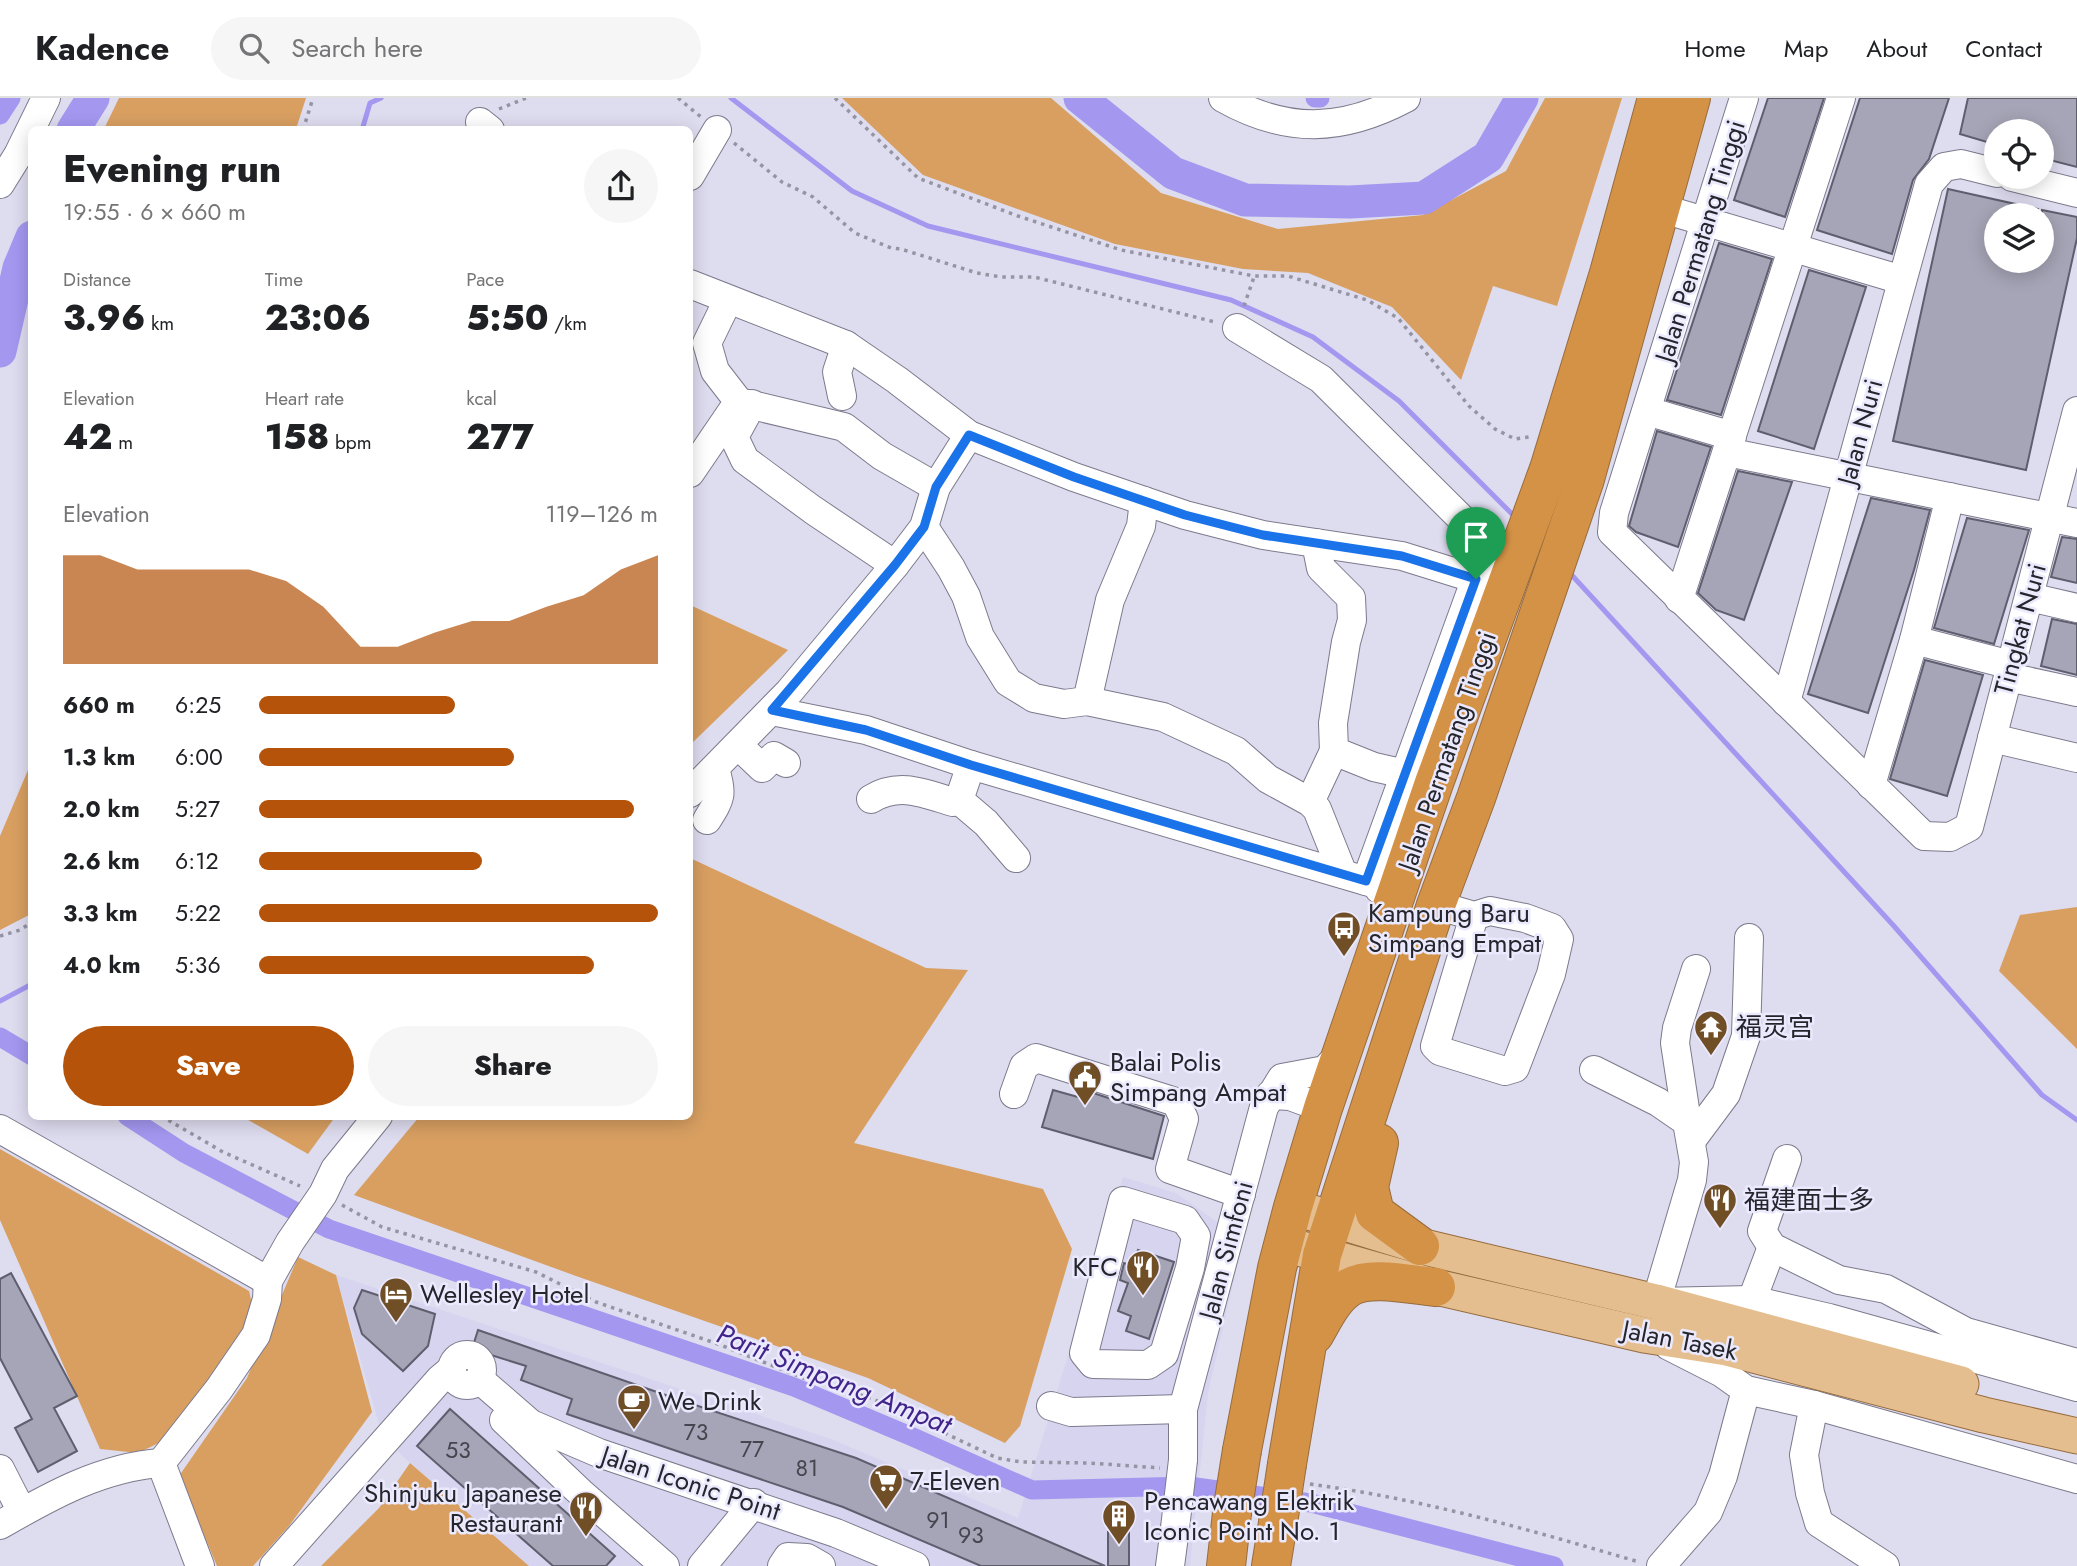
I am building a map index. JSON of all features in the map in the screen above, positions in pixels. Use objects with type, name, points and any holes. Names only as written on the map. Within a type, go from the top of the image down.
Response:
[{"type":"highway","name":"Jalan Permatang Tinggi","points":[[1226,1566],[1242,1450],[1283,1244],[1323,1108],[1344,1048],[1369,887],[1414,842],[1419,779],[1549,469],[1609,272],[1657,98]]},
{"type":"highway","name":"Jalan Permatang Tinggi","points":[[1271,1566],[1278,1523],[1295,1473],[1307,1346],[1322,1255],[1436,905],[1476,798],[1585,479],[1691,98]]},
{"type":"highway","points":[[1405,1004],[1397,1068],[1369,1187],[1375,1213],[1420,1246]]},
{"type":"highway","points":[[1323,1108],[1365,1124]]},
{"type":"highway","points":[[1307,1346],[1335,1302],[1348,1288],[1367,1281],[1436,1287]]},
{"type":"main road","name":"Jalan Tasek","points":[[1293,1206],[1420,1246],[1656,1303],[1985,1403],[2077,1436]]},
{"type":"main road","name":"Jalan Tasek","points":[[1283,1244],[1436,1287],[1644,1335],[1727,1348],[1985,1403],[2077,1412]]},
{"type":"street","points":[[32,126],[46,98]]},
{"type":"street","points":[[1223,98],[1241,108],[1276,120],[1311,126],[1354,120],[1406,98]]},
{"type":"street","name":"Jalan Permatang Tinggi","points":[[1679,599],[1612,532],[1614,513],[1744,98]]},
{"type":"street","points":[[1841,98],[1679,599],[1871,785],[1914,640],[1950,497]]},
{"type":"street","points":[[693,171],[717,130]]},
{"type":"street","points":[[0,184],[28,135]]},
{"type":"street","name":"Jalan Nuri","points":[[1786,702],[1929,184],[1944,167],[1961,164],[1984,170]]},
{"type":"street","points":[[2054,187],[2077,193]]},
{"type":"street","points":[[1660,208],[1902,279]]},
{"type":"street","points":[[693,285],[846,345],[969,435],[1074,477],[1185,515],[1263,535],[1402,556],[1476,579]]},
{"type":"street","points":[[728,300],[707,343],[715,372],[745,403],[844,427],[882,456],[936,487]]},
{"type":"street","points":[[1240,319],[1321,379],[1488,544],[1419,779],[1369,887]]},
{"type":"street","points":[[842,396],[837,372],[846,345]]},
{"type":"street","points":[[693,469],[745,403]]},
{"type":"street","points":[[745,403],[734,437],[745,460],[895,565]]},
{"type":"street","points":[[1647,411],[1729,444],[1848,476],[2077,523]]},
{"type":"street","name":"Tingkat Nuri","points":[[1871,785],[1924,836],[1950,836],[1969,827],[2077,411]]},
{"type":"street","points":[[693,790],[772,710],[895,565],[924,527],[936,487],[969,435]]},
{"type":"street","points":[[1087,701],[1110,600],[1140,526],[1144,501]]},
{"type":"street","points":[[924,527],[951,568],[980,637],[1008,682],[1034,698],[1064,704],[1087,701],[1163,717],[1236,751],[1268,779],[1310,802],[1317,809],[1369,887]]},
{"type":"street","points":[[1310,802],[1334,751],[1333,723],[1352,620],[1351,598],[1321,569],[1316,543]]},
{"type":"street","points":[[2029,597],[2077,608]]},
{"type":"street","points":[[1914,640],[2077,692]]},
{"type":"street","points":[[772,710],[866,730],[971,765],[1369,887]]},
{"type":"street","points":[[1992,738],[2077,758]]},
{"type":"street","points":[[738,746],[762,768],[774,756],[786,763]]},
{"type":"street","points":[[1334,751],[1374,767],[1419,779]]},
{"type":"street","points":[[960,800],[971,765]]},
{"type":"street","points":[[707,820],[718,804],[722,790],[715,769]]},
{"type":"street","points":[[871,799],[885,791],[912,790],[953,802],[960,800]]},
{"type":"street","points":[[960,800],[986,823],[1016,858]]},
{"type":"street","name":"Jalan Permatang Tinggi","points":[[1436,905],[1474,916],[1490,911],[1524,918],[1552,928],[1559,939],[1551,974],[1515,1068],[1505,1071],[1440,1051],[1435,1046],[1474,916]]},
{"type":"street","points":[[1689,1131],[1726,1094],[1746,1036],[1749,938]]},
{"type":"street","points":[[1696,969],[1677,1028],[1675,1043],[1694,1162],[1692,1180],[1656,1303],[1752,1300],[1829,1318],[2077,1387]]},
{"type":"street","points":[[1270,1096],[1282,1078],[1325,1070],[1344,1048]]},
{"type":"street","points":[[1014,1094],[1024,1066],[1036,1058],[1176,1101],[1184,1118],[1170,1169],[1241,1194]]},
{"type":"street","points":[[1594,1070],[1658,1102],[1689,1131]]},
{"type":"street","points":[[1270,1096],[1290,1096],[1323,1108]]},
{"type":"street","name":"Jalan Simfoni","points":[[1170,1566],[1175,1528],[1174,1464],[1183,1409],[1264,1107],[1270,1096]]},
{"type":"street","points":[[0,1469],[11,1518],[85,1481],[116,1469],[161,1463],[219,1389],[256,1335],[267,1299],[268,1281],[335,1169],[375,1120]]},
{"type":"street","points":[[0,1129],[268,1281]]},
{"type":"street","points":[[1787,1159],[1762,1231],[1772,1247],[1839,1280],[1886,1289],[1966,1332],[2077,1363]]},
{"type":"street","points":[[1124,1201],[1185,1220],[1196,1236],[1190,1268],[1164,1354],[1148,1365],[1093,1364],[1084,1353],[1124,1201]]},
{"type":"street","points":[[1752,1300],[1772,1247]]},
{"type":"street","points":[[1190,1268],[1218,1278]]},
{"type":"street","points":[[1829,1318],[1839,1280]]},
{"type":"street","points":[[1644,1335],[1694,1358],[1746,1390],[1814,1405],[2077,1479]]},
{"type":"street","points":[[274,1566],[440,1379],[466,1378]]},
{"type":"street","name":"Jalan Iconic Point","points":[[466,1378],[531,1424],[599,1453],[836,1532],[915,1566]]},
{"type":"street","name":"Jalan Iconic Point","points":[[466,1378],[580,1492],[666,1566]]},
{"type":"street","points":[[1661,1566],[1708,1512],[1723,1476],[1746,1390]]},
{"type":"street","points":[[1814,1405],[1804,1455],[1810,1493],[1819,1522],[1885,1566]]},
{"type":"street","points":[[1051,1406],[1072,1412],[1183,1409]]},
{"type":"street","points":[[161,1463],[200,1566]]},
{"type":"street","points":[[702,1566],[754,1503]]},
{"type":"street","points":[[782,1566],[788,1557],[799,1556],[821,1566]]},
{"type":"path","points":[[304,126],[313,98]]},
{"type":"path","points":[[678,98],[782,182],[813,197],[855,233],[891,248],[912,252],[977,274],[1034,277],[1240,319],[1254,276]]},
{"type":"path","points":[[835,98],[918,178],[1018,216],[1121,250],[1254,276],[1288,276],[1367,300],[1398,318],[1469,406],[1495,429],[1515,439],[1529,436]]},
{"type":"path","points":[[0,936],[28,925]]},
{"type":"path","points":[[168,1120],[223,1152],[382,1227],[536,1272],[596,1303],[718,1344],[806,1379],[871,1398],[997,1458],[1021,1462],[1174,1464]]},
{"type":"path","points":[[1295,1473],[1537,1532],[1651,1566]]},
{"type":"shaded area","points":[[119,98],[306,98],[297,126],[105,126]]},
{"type":"shaded area","points":[[842,98],[1051,98],[1161,193],[1278,229],[1423,215],[1506,171],[1545,98],[1622,98],[1557,306],[1493,286],[1461,380],[1392,307],[1308,273],[1243,269],[1115,244],[923,175]]},
{"type":"shaded area","points":[[693,606],[788,650],[693,742]]},
{"type":"shaded area","points":[[28,770],[28,916],[0,930],[0,836]]},
{"type":"shaded area","points":[[693,859],[926,968],[968,970],[854,1143],[1043,1189],[1072,1249],[1020,1426],[1005,1443],[868,1378],[354,1195],[416,1120],[693,1120]]},
{"type":"shaded area","points":[[2077,907],[2077,1049],[1999,971],[2020,915]]},
{"type":"shaded area","points":[[248,1120],[333,1120],[308,1154]]},
{"type":"shaded area","points":[[0,1149],[249,1291],[254,1312],[167,1439],[138,1453],[100,1449],[0,1220]]},
{"type":"shaded area","points":[[1123,1177],[1176,1193],[1243,1240],[1208,1393],[1190,1566],[529,1566],[383,1437],[336,1275],[831,1439],[1018,1518]]},
{"type":"shaded area","points":[[298,1257],[336,1275],[372,1412],[289,1526],[253,1566],[217,1566],[179,1476],[247,1378]]},
{"type":"shaded area","points":[[410,1463],[529,1566],[321,1566],[379,1508]]},
{"type":"building","points":[[1768,98],[1824,98],[1785,217],[1734,200]]},
{"type":"building","points":[[1860,98],[1949,98],[1929,159],[1913,180],[1892,254],[1817,230]]},
{"type":"building","points":[[1968,98],[2077,98],[2077,167],[2054,161],[2054,119],[1984,119],[1984,141],[1960,134]]},
{"type":"building","points":[[1948,189],[2011,203],[1984,203],[1984,273],[2054,273],[2054,212],[2077,217],[2077,238],[2026,470],[1893,441]]},
{"type":"building","points":[[1719,243],[1772,259],[1721,415],[1667,400]]},
{"type":"building","points":[[1809,270],[1866,287],[1814,449],[1758,431]]},
{"type":"building","points":[[1657,431],[1711,447],[1678,547],[1636,532],[1629,526]]},
{"type":"building","points":[[1738,471],[1792,482],[1744,620],[1716,610],[1698,593]]},
{"type":"building","points":[[1871,498],[1930,510],[1914,570],[1868,713],[1808,694]]},
{"type":"building","points":[[1967,518],[2029,530],[1994,644],[1934,628]]},
{"type":"building","points":[[2062,537],[2077,539],[2077,583],[2051,577]]},
{"type":"building","points":[[2052,619],[2077,624],[2077,675],[2041,666]]},
{"type":"building","points":[[1925,660],[1983,675],[1947,796],[1890,779]]},
{"type":"building","points":[[1053,1090],[1085,1099],[1087,1091],[1164,1116],[1153,1159],[1042,1127]]},
{"type":"building","name":"KFC","points":[[1138,1250],[1174,1262],[1149,1339],[1126,1331],[1131,1316],[1118,1311],[1128,1283],[1120,1280],[1124,1263],[1133,1266]]},
{"type":"building","points":[[11,1273],[77,1396],[54,1408],[77,1451],[38,1472],[15,1428],[32,1419],[0,1358],[0,1279]]},
{"type":"building","name":"Wellesley Hotel","points":[[362,1290],[435,1314],[428,1346],[403,1371],[362,1334],[354,1308]]},
{"type":"building","points":[[478,1330],[856,1458],[1105,1566],[981,1566],[843,1507],[567,1414],[572,1399],[521,1380],[526,1366],[472,1349]]},
{"type":"building","points":[[450,1409],[615,1556],[606,1566],[553,1566],[417,1446]]},
{"type":"building","name":"Pencawang Elektrik Iconic Point No. 1","points":[[1108,1532],[1129,1532],[1129,1566],[1108,1566]]},
{"type":"waterway","points":[[0,115],[11,98]]},
{"type":"waterway","points":[[76,126],[93,98]]},
{"type":"waterway","points":[[363,126],[370,103],[381,98]]},
{"type":"waterway","points":[[731,98],[852,191],[928,226],[1231,300],[1313,337],[1399,401],[1517,519]]},
{"type":"waterway","points":[[1080,98],[1173,173],[1245,200],[1350,202],[1424,198],[1488,157],[1522,98]]},
{"type":"waterway","points":[[1315,98],[1320,98]]},
{"type":"waterway","points":[[0,351],[19,268],[28,247]]},
{"type":"waterway","points":[[1568,571],[1893,925],[2042,1095],[2077,1120]]},
{"type":"waterway","points":[[0,1001],[28,986]]},
{"type":"waterway","name":"Parit Simpang Ampat","points":[[0,1037],[28,1054]]},
{"type":"waterway","name":"Parit Simpang Ampat","points":[[133,1120],[184,1153],[329,1229],[794,1387],[1032,1490],[1189,1486],[1311,1503],[1554,1566]]},
{"type":"place","name":"Kampung Baru Simpang Empat","points":[[1344,958]]},
{"type":"place","name":"福灵宫","points":[[1711,1057]]},
{"type":"place","name":"Balai Polis Simpang Ampat","points":[[1085,1107]]},
{"type":"place","name":"福建面士多","points":[[1720,1230]]},
{"type":"place","name":"KFC","points":[[1143,1297]]},
{"type":"place","name":"Wellesley Hotel","points":[[396,1324]]},
{"type":"place","name":"We Drink","points":[[634,1431]]},
{"type":"place","name":"7-Eleven","points":[[886,1511]]},
{"type":"place","name":"Shinjuku Japanese Restaurant","points":[[586,1538]]},
{"type":"place","name":"Pencawang Elektrik Iconic Point No. 1","points":[[1119,1546]]},
{"type":"route","points":[[969,435],[1074,477],[1185,515],[1263,535],[1402,556],[1476,579],[1366,881],[971,765],[866,730],[772,710],[924,527],[936,487],[969,435]]}]
